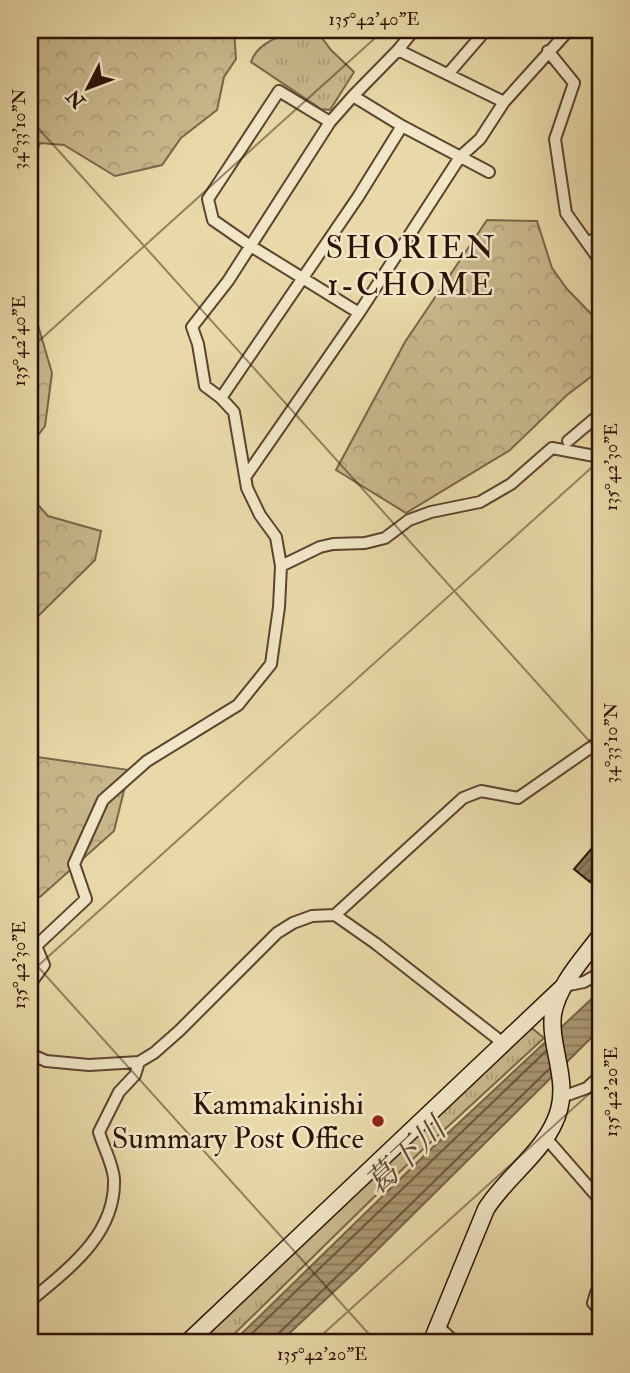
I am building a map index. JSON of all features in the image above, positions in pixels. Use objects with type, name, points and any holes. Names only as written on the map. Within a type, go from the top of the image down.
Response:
[{"type":"main road","points":[[187,1343],[564,986],[600,936]]},
{"type":"main road","points":[[434,1336],[486,1209],[553,1126],[562,1097],[553,1022],[564,986]]},
{"type":"street","points":[[30,984],[44,965],[36,946],[86,899],[74,864],[103,800],[147,761],[239,705],[271,664],[279,607],[281,566],[276,537],[260,515],[247,488],[234,412],[205,386],[198,344],[192,327],[228,281],[330,122],[414,30]]},
{"type":"street","points":[[448,74],[486,30]]},
{"type":"street","points":[[246,476],[359,313],[460,157],[480,139],[504,102],[569,30]]},
{"type":"street","points":[[398,50],[504,102]]},
{"type":"street","points":[[548,51],[574,83],[555,139],[566,213],[600,261]]},
{"type":"street","points":[[330,122],[279,91],[208,199],[213,220],[359,313]]},
{"type":"street","points":[[353,96],[402,126],[489,172]]},
{"type":"street","points":[[221,398],[304,279],[402,126]]},
{"type":"street","points":[[587,243],[600,236]]},
{"type":"street","points":[[568,441],[600,414]]},
{"type":"street","points":[[281,566],[320,547],[365,543],[385,538],[409,520],[431,512],[480,502],[511,484],[552,448],[600,457]]},
{"type":"street","points":[[335,915],[463,798],[481,791],[518,798],[600,741]]},
{"type":"street","points":[[30,1054],[46,1061],[89,1065],[139,1062],[179,1031],[278,933],[293,922],[312,916],[335,915],[503,1043]]},
{"type":"street","points":[[564,986],[584,982],[600,973]]},
{"type":"street","points":[[30,1301],[75,1263],[95,1242],[110,1209],[114,1178],[99,1132],[119,1091],[135,1075],[139,1062]]},
{"type":"street","points":[[562,1097],[587,1088],[600,1076]]},
{"type":"street","points":[[546,1138],[600,1200]]},
{"type":"street","points":[[600,1289],[593,1303],[600,1311]]},
{"type":"street","points":[[434,1336],[453,1343]]},
{"type":"green space","points":[[30,30],[234,30],[236,59],[224,77],[217,110],[181,138],[162,165],[115,176],[64,145],[40,143],[30,171]]},
{"type":"green space","points":[[298,30],[316,30],[331,50],[354,72],[330,110],[321,109],[251,62],[264,45]]},
{"type":"green space","points":[[487,220],[537,221],[552,268],[567,289],[600,323],[600,370],[567,395],[510,450],[406,513],[336,470],[405,342]]},
{"type":"green space","points":[[30,298],[52,373],[45,426],[30,446]]},
{"type":"green space","points":[[30,496],[48,516],[101,531],[95,560],[30,624]]},
{"type":"green space","points":[[30,756],[129,770],[114,831],[40,897],[30,896]]},
{"type":"green space","points":[[533,1029],[544,1038],[419,1153],[225,1343],[193,1343],[528,1030]]},
{"type":"water","points":[[600,991],[600,1029],[357,1270],[279,1343],[232,1343],[432,1148]]},
{"type":"building","points":[[593,847],[600,853],[600,869],[590,882],[574,869]]},
{"type":"place","name":"Kammakinishi Summary Post Office","points":[[378,1121]]},
{"type":"district","name":"SHORIEN 1-CHOME","points":[[411,266]]},
{"type":"water label","name":"葛下川","points":[[405,1156]]}]
